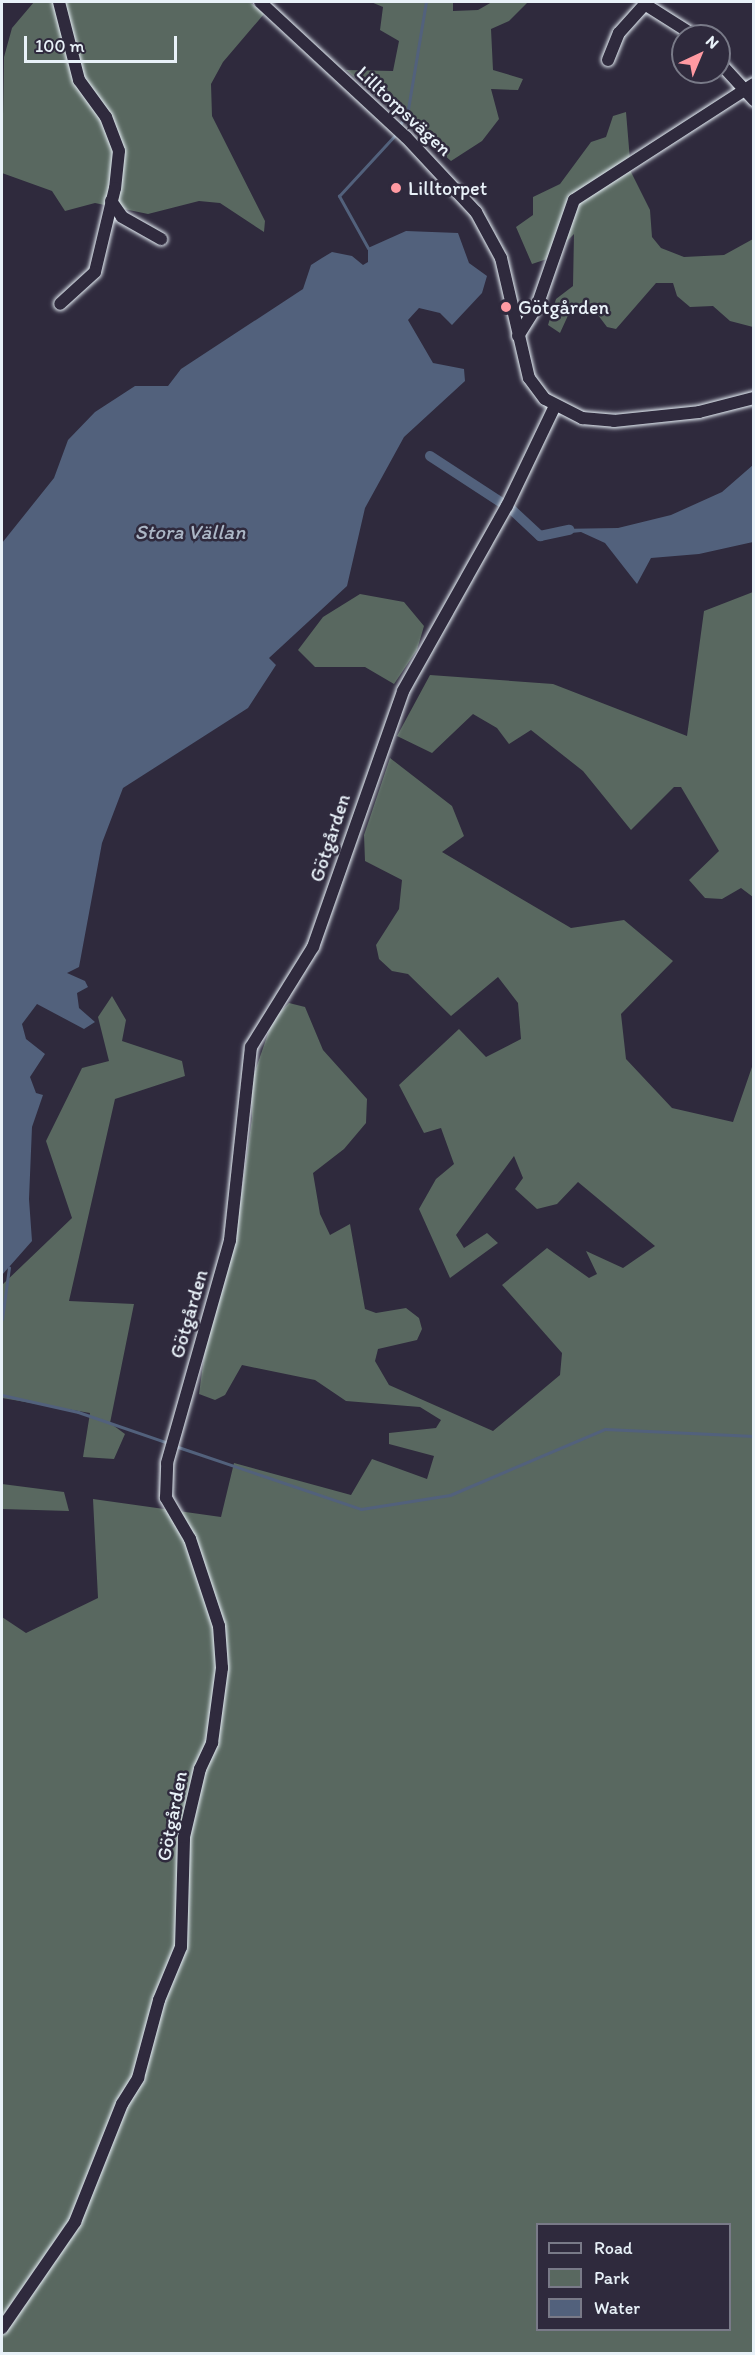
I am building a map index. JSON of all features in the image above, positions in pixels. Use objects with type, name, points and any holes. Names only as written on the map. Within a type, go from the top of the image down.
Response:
[{"type":"street","points":[[59,2],[79,80],[118,141],[118,170],[95,272],[60,304]]},
{"type":"street","name":"Lilltorpsvägen","points":[[260,2],[406,137],[476,212],[501,258],[518,336],[532,384],[555,406],[582,418],[632,421],[699,412],[753,398]]},
{"type":"street","points":[[608,60],[619,33],[647,3],[678,24]]},
{"type":"street","points":[[731,72],[749,87],[753,100]]},
{"type":"street","points":[[518,336],[537,306],[574,200],[749,87]]},
{"type":"street","points":[[111,201],[122,217],[161,239]]},
{"type":"street","name":"Götgården","points":[[2,2328],[52,2259],[75,2222],[122,2104],[138,2078],[159,2000],[181,1947],[184,1837],[200,1769],[212,1743],[222,1668],[219,1626],[190,1539],[166,1498],[167,1463],[230,1240],[251,1047],[313,947],[403,691],[507,506],[555,406]]},
{"type":"green space","points":[[34,2],[250,2],[264,14],[223,62],[211,84],[212,116],[265,221],[264,232],[220,203],[199,201],[148,214],[95,203],[65,211],[52,191],[2,173],[4,57],[12,28]]},
{"type":"green space","points":[[371,2],[453,2],[453,11],[478,10],[492,2],[528,2],[509,21],[491,29],[493,70],[523,79],[518,90],[491,89],[499,119],[482,141],[451,161],[346,70],[393,71],[399,41],[380,30],[383,7]]},
{"type":"green space","points":[[626,112],[631,172],[650,210],[652,237],[661,248],[684,257],[724,255],[753,239],[753,327],[730,321],[713,306],[690,307],[677,296],[673,283],[656,283],[616,329],[607,327],[598,315],[571,309],[560,333],[548,325],[556,299],[573,286],[574,234],[550,258],[532,264],[516,227],[533,215],[533,197],[560,184],[591,142],[606,137],[613,116]]},
{"type":"green space","points":[[753,592],[753,897],[741,888],[722,899],[705,898],[689,880],[719,851],[681,787],[674,787],[631,830],[583,771],[531,730],[509,744],[497,728],[473,714],[432,753],[397,736],[430,675],[553,684],[687,736],[704,611]]},
{"type":"green space","points":[[360,594],[404,602],[424,626],[417,650],[394,684],[365,667],[315,667],[298,650],[323,617]]},
{"type":"green space","points":[[390,758],[452,806],[464,836],[442,852],[571,928],[624,920],[673,961],[621,1014],[626,1059],[672,1108],[733,1122],[753,1064],[753,2353],[2,2353],[2,1617],[26,1633],[98,1598],[93,1499],[221,1517],[234,1463],[351,1495],[372,1459],[427,1479],[434,1456],[389,1444],[389,1433],[436,1428],[441,1420],[420,1407],[346,1401],[315,1380],[242,1365],[225,1395],[215,1400],[199,1394],[205,1349],[237,1226],[252,1118],[251,1083],[273,1019],[289,1003],[305,1007],[323,1050],[367,1099],[366,1123],[344,1149],[313,1173],[320,1214],[330,1235],[350,1224],[365,1309],[376,1313],[406,1308],[419,1318],[422,1329],[417,1340],[378,1349],[375,1361],[389,1385],[493,1431],[560,1375],[562,1353],[502,1285],[547,1248],[589,1278],[597,1274],[586,1251],[623,1268],[655,1246],[578,1182],[557,1204],[537,1209],[515,1189],[523,1178],[514,1156],[456,1235],[464,1248],[487,1233],[498,1243],[450,1278],[419,1209],[436,1179],[454,1164],[441,1128],[424,1133],[399,1085],[459,1029],[486,1057],[521,1039],[518,1003],[498,977],[451,1016],[408,974],[392,971],[379,959],[376,945],[399,909],[402,880],[365,861],[364,835]]},
{"type":"green space","points":[[112,996],[126,1020],[122,1041],[182,1061],[185,1076],[115,1099],[69,1301],[134,1304],[110,1423],[125,1434],[114,1459],[83,1457],[90,1413],[2,1398],[2,1285],[72,1218],[46,1141],[82,1068],[109,1061],[98,1017]]},
{"type":"green space","points":[[2,1484],[64,1492],[69,1511],[2,1509]]},
{"type":"water","name":"Stora Vällan","points":[[406,231],[458,233],[469,263],[487,276],[482,293],[452,325],[440,313],[419,308],[408,320],[433,363],[464,369],[465,381],[404,437],[365,508],[347,586],[269,658],[276,665],[248,708],[123,788],[102,843],[79,967],[67,973],[85,981],[88,987],[77,993],[79,1008],[95,1022],[84,1029],[37,1004],[22,1024],[26,1039],[45,1054],[30,1077],[36,1093],[43,1095],[32,1127],[29,1199],[32,1241],[2,1275],[2,543],[54,478],[68,440],[95,412],[135,386],[168,386],[181,369],[303,289],[311,265],[332,252],[352,256],[363,265],[368,262],[368,248]]},
{"type":"water","points":[[753,465],[753,542],[699,554],[651,558],[637,584],[605,543],[581,532],[561,534],[557,529],[618,528],[671,515],[722,492]]},
{"type":"waterway","points":[[400,125],[408,109],[426,2]]},
{"type":"waterway","points":[[368,248],[339,196],[396,134]]},
{"type":"waterway","points":[[430,456],[502,503]]},
{"type":"waterway","points":[[511,509],[540,536],[569,530]]},
{"type":"waterway","points":[[2,1319],[9,1267]]},
{"type":"waterway","points":[[2,1395],[78,1412],[168,1443]]},
{"type":"waterway","points":[[175,1446],[361,1509],[450,1495],[605,1429],[754,1436]]},
{"type":"place","name":"Lilltorpet","points":[[396,188]]},
{"type":"place","name":"Götgården","points":[[506,307]]}]
